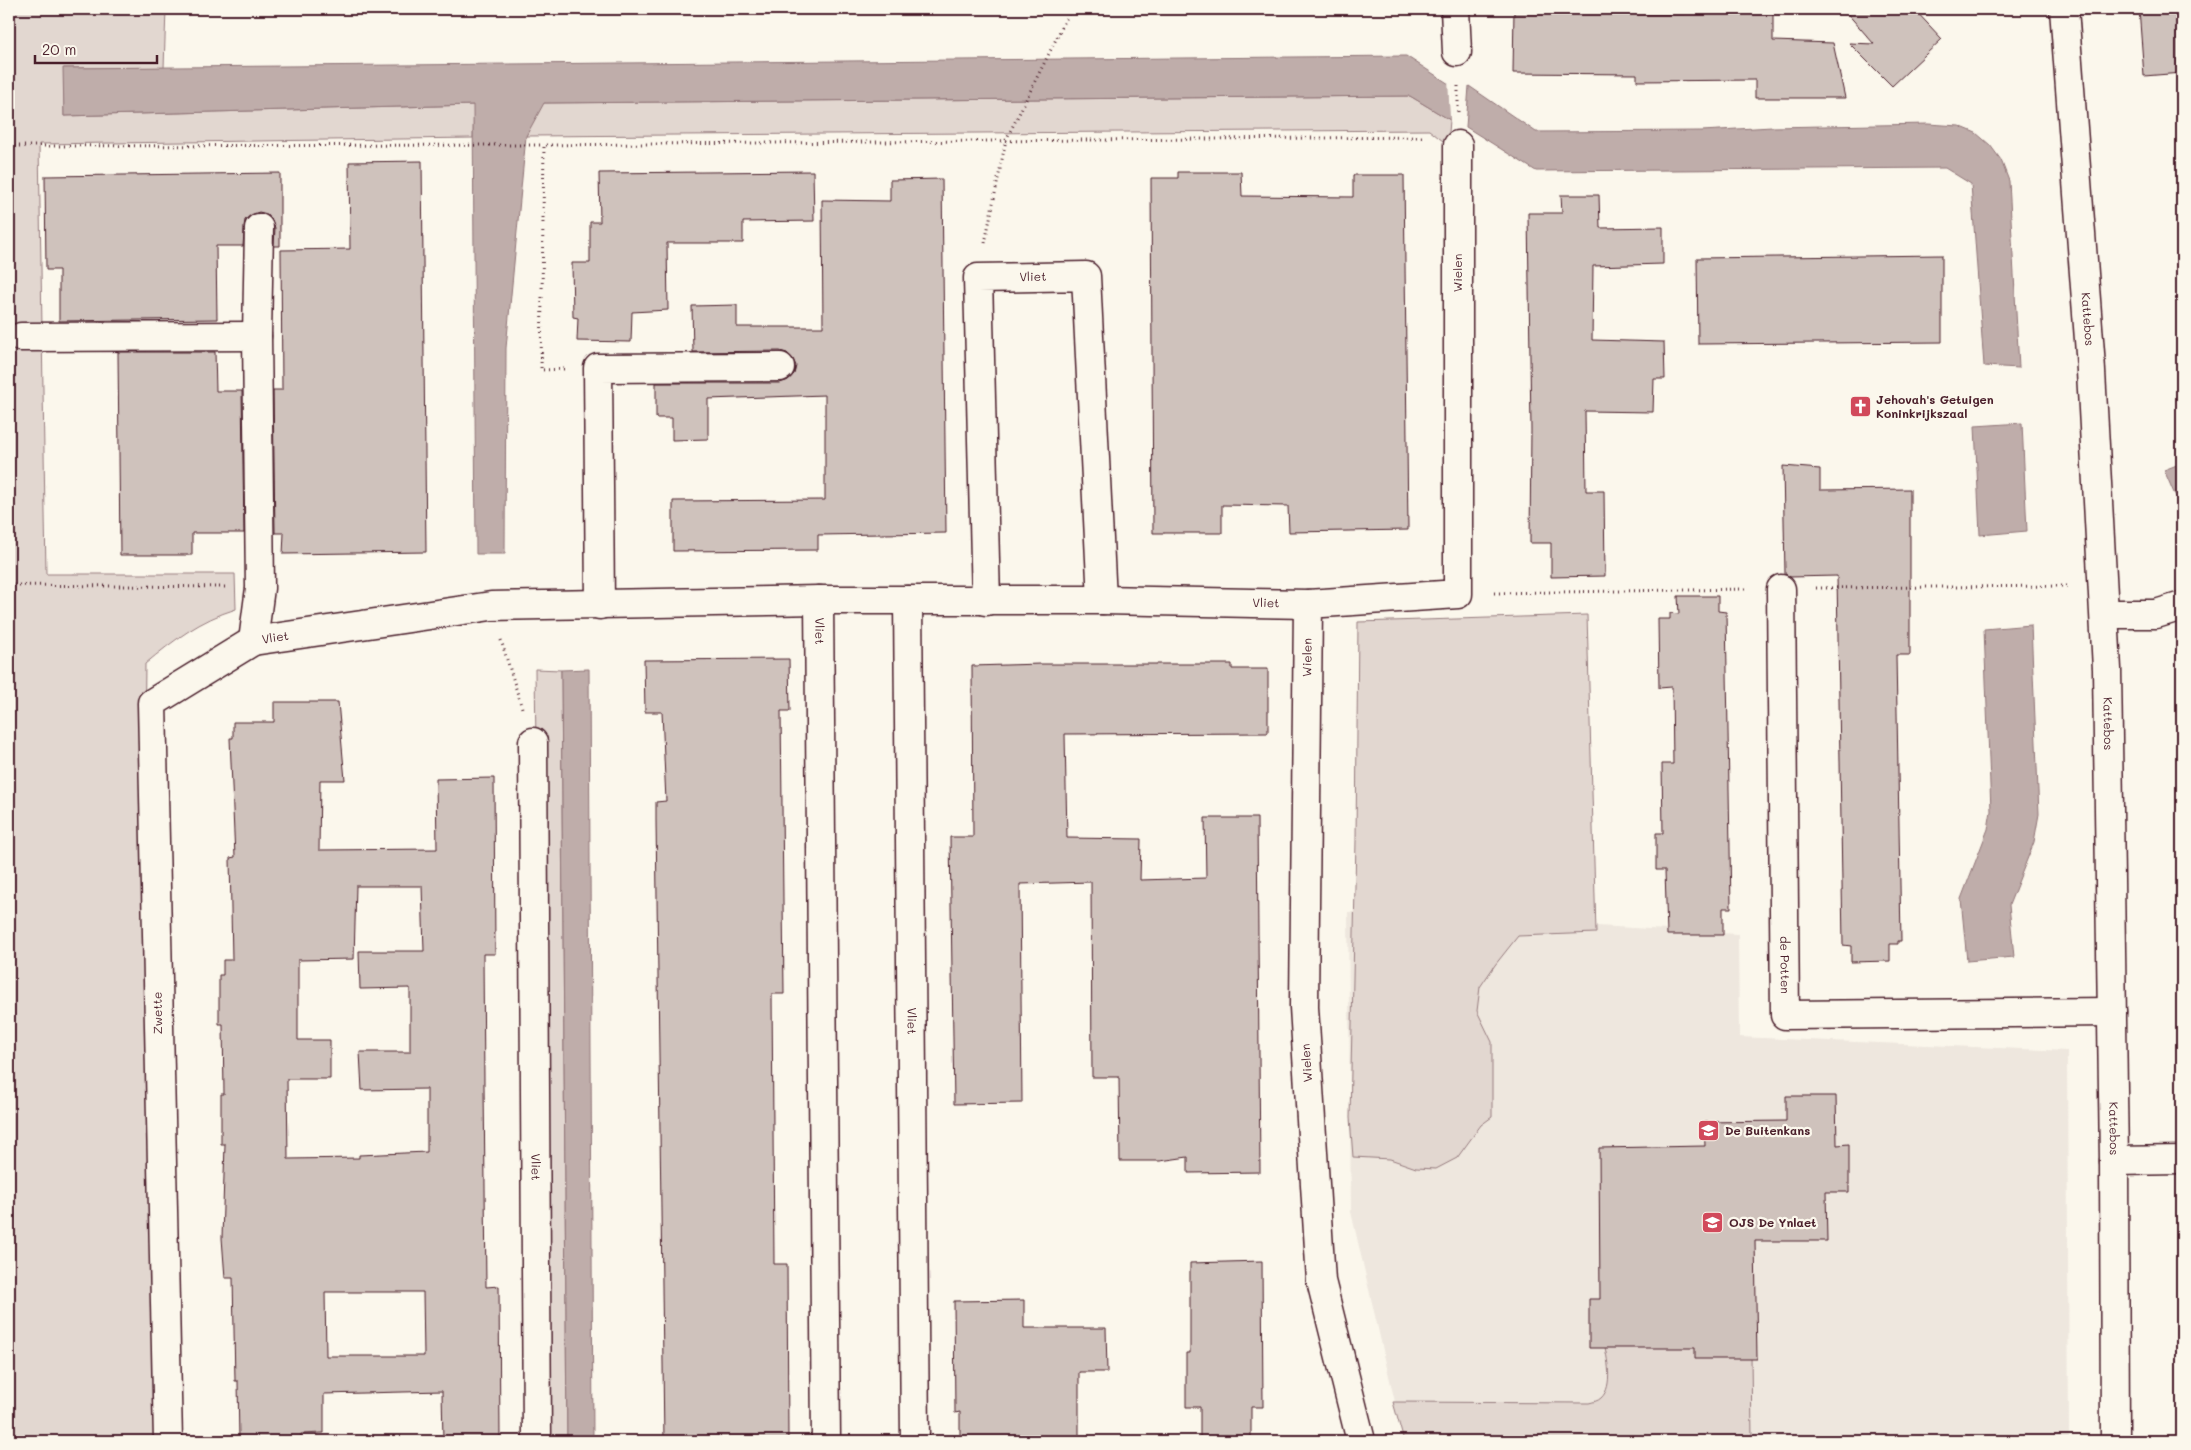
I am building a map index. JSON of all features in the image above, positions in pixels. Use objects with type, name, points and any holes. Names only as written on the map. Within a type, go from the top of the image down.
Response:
[{"type":"street","points":[[1455,9],[1457,52]]},
{"type":"street","name":"Kattebos","points":[[2064,9],[2090,353],[2105,614],[2114,1161],[2115,1441]]},
{"type":"street","name":"Wielen","points":[[1361,1441],[1321,1281],[1304,1007],[1308,604],[1458,594],[1458,145]]},
{"type":"street","name":"Vliet","points":[[259,228],[257,336],[260,588],[253,640],[491,606],[819,600],[1102,600],[1308,604]]},
{"type":"street","name":"Vliet","points":[[978,278],[1086,276],[1102,600]]},
{"type":"street","points":[[978,278],[986,601]]},
{"type":"street","points":[[21,337],[257,336]]},
{"type":"street","points":[[600,605],[598,368],[780,367]]},
{"type":"street","name":"de Potten","points":[[1781,589],[1785,1015],[2112,1012]]},
{"type":"street","name":"Vliet","points":[[819,600],[826,1441]]},
{"type":"street","name":"Vliet","points":[[908,600],[914,1441]]},
{"type":"street","points":[[2105,614],[2156,614],[2182,606]]},
{"type":"street","name":"Zwette","points":[[168,1441],[152,703],[253,640]]},
{"type":"street","name":"Vliet","points":[[533,742],[537,1441]]},
{"type":"street","points":[[2114,1161],[2182,1160]]},
{"type":"path","points":[[978,278],[1006,140],[1072,9]]},
{"type":"path","points":[[9,146],[462,146],[1428,137],[1448,147],[1458,145],[1457,52]]},
{"type":"path","points":[[544,145],[541,370],[598,368]]},
{"type":"path","points":[[9,585],[260,588]]},
{"type":"path","points":[[491,606],[533,742]]},
{"type":"shaded area","points":[[9,9],[166,9],[164,68],[64,68],[64,116],[474,105],[473,138],[39,144],[46,574],[235,574],[236,609],[199,625],[145,664],[143,833],[154,1441],[9,1441]]},
{"type":"shaded area","points":[[1406,56],[1449,84],[1450,120],[1410,96],[544,103],[526,136],[506,348],[505,554],[476,554],[473,105],[64,116],[63,68]]},
{"type":"shaded area","points":[[1469,86],[1536,132],[1702,131],[1772,127],[1928,124],[1959,126],[1976,133],[1990,145],[2001,160],[2009,181],[2019,368],[1984,366],[1971,184],[1945,168],[1536,171],[1466,127]]},
{"type":"shaded area","points":[[1410,96],[1450,120],[1448,145],[1429,130],[526,136],[527,117],[543,103]]},
{"type":"shaded area","points":[[2022,423],[2027,531],[1980,535],[1975,426]]},
{"type":"shaded area","points":[[2182,463],[2182,504],[2174,493],[2164,470]]},
{"type":"shaded area","points":[[1587,615],[1596,933],[1518,936],[1480,987],[1477,1011],[1492,1042],[1492,1117],[1481,1125],[1457,1158],[1436,1169],[1416,1168],[1390,1159],[1353,1157],[1350,1118],[1356,840],[1358,622]]},
{"type":"shaded area","points":[[2031,625],[2039,814],[2034,842],[2009,905],[2014,957],[1967,961],[1961,899],[1988,829],[1991,811],[1984,629]]},
{"type":"shaded area","points":[[535,669],[561,670],[567,1441],[545,1441]]},
{"type":"shaded area","points":[[589,669],[593,1441],[567,1441],[561,670]]},
{"type":"shaded area","name":"De Buitenkans","points":[[1348,912],[1738,934],[1739,1037],[2067,1051],[2069,1441],[1404,1441],[1351,1212]]},
{"type":"shaded area","points":[[1721,1338],[1751,1355],[1752,1441],[1404,1441],[1393,1402],[1589,1403],[1601,1398],[1607,1386],[1609,1372],[1604,1342]]},
{"type":"pier","points":[[1448,80],[1452,84],[1452,120],[1450,123]]},
{"type":"building","points":[[1514,9],[1617,9],[1617,14],[1684,14],[1684,9],[1721,9],[1721,14],[1773,13],[1773,41],[1833,43],[1845,98],[1755,98],[1755,80],[1637,81],[1637,74],[1513,73]]},
{"type":"building","points":[[1867,9],[1914,9],[1942,39],[1892,86],[1849,43],[1874,44],[1846,12],[1870,12]]},
{"type":"building","points":[[2139,9],[2182,9],[2182,73],[2144,76]]},
{"type":"building","points":[[422,161],[426,552],[283,554],[284,533],[275,533],[273,390],[282,390],[281,250],[350,249],[349,162]]},
{"type":"building","points":[[813,171],[814,221],[743,222],[743,243],[667,243],[668,310],[632,312],[631,342],[577,341],[578,318],[573,317],[572,263],[590,263],[590,222],[600,222],[599,173]]},
{"type":"building","points":[[1178,172],[1241,172],[1242,196],[1353,197],[1353,175],[1404,175],[1408,530],[1289,532],[1288,506],[1222,505],[1222,533],[1153,533],[1151,178],[1178,178]]},
{"type":"building","points":[[280,173],[280,246],[274,246],[275,228],[272,220],[267,214],[259,212],[245,220],[243,246],[216,246],[217,319],[59,321],[59,270],[46,270],[45,176]]},
{"type":"building","points":[[942,179],[946,533],[818,535],[818,550],[673,551],[673,501],[825,500],[825,395],[708,399],[708,439],[672,440],[672,418],[656,418],[656,383],[780,383],[788,380],[794,374],[796,366],[793,359],[787,353],[780,351],[693,352],[692,306],[737,305],[737,327],[823,327],[822,200],[890,201],[890,180]]},
{"type":"building","points":[[1561,195],[1599,195],[1600,228],[1663,227],[1663,264],[1593,266],[1592,340],[1664,342],[1665,379],[1654,379],[1653,412],[1585,411],[1586,491],[1604,491],[1605,576],[1551,577],[1551,543],[1530,543],[1531,430],[1528,213],[1562,213]]},
{"type":"building","points":[[1942,255],[1942,342],[1698,344],[1697,258]]},
{"type":"building","points":[[118,352],[215,352],[216,391],[242,391],[244,533],[192,533],[192,555],[120,555]]},
{"type":"building","points":[[1783,466],[1820,469],[1820,490],[1910,489],[1910,655],[1896,655],[1901,941],[1898,941],[1898,944],[1890,944],[1890,961],[1851,962],[1851,946],[1843,945],[1837,576],[1790,577],[1785,574]]},
{"type":"building","points":[[1678,596],[1718,596],[1718,611],[1726,612],[1731,908],[1723,908],[1723,935],[1667,935],[1665,870],[1656,870],[1656,833],[1663,833],[1662,764],[1673,764],[1672,687],[1659,688],[1658,619],[1670,619],[1670,613],[1679,614]]},
{"type":"building","points":[[789,659],[790,711],[781,711],[784,994],[772,994],[774,1264],[787,1264],[788,1441],[664,1441],[656,802],[666,801],[662,712],[645,712],[644,660]]},
{"type":"building","points":[[1232,664],[1232,669],[1268,669],[1268,733],[1065,734],[1067,838],[1141,839],[1140,880],[1206,878],[1205,818],[1257,818],[1260,1172],[1188,1173],[1188,1157],[1160,1161],[1120,1161],[1119,1077],[1092,1077],[1091,882],[1020,884],[1022,1103],[954,1104],[950,837],[973,837],[972,666]]},
{"type":"building","points":[[274,702],[338,702],[345,780],[320,780],[319,850],[437,849],[436,779],[494,778],[495,954],[483,954],[484,1086],[486,1287],[499,1286],[500,1441],[443,1441],[442,1391],[324,1394],[324,1433],[301,1434],[301,1441],[239,1441],[238,1381],[235,1381],[233,1278],[225,1278],[222,1238],[225,1144],[221,1144],[221,1094],[224,1094],[223,1024],[219,1024],[219,975],[223,975],[223,960],[232,960],[230,858],[235,857],[230,738],[233,738],[233,722],[274,722]],"holes":[[[356,886],[422,886],[424,951],[359,951],[360,989],[410,988],[410,1052],[360,1052],[362,1090],[427,1089],[427,1152],[359,1155],[359,1158],[288,1159],[287,1079],[330,1079],[330,1040],[298,1040],[298,960],[354,959]],[[325,1292],[423,1292],[424,1356],[326,1356]]]},
{"type":"building","name":"OJS De Ynlaet","points":[[1786,1096],[1836,1096],[1837,1145],[1849,1144],[1849,1192],[1826,1192],[1827,1241],[1755,1241],[1757,1359],[1695,1359],[1695,1348],[1589,1348],[1589,1299],[1600,1299],[1599,1148],[1705,1146],[1704,1122],[1786,1121]]},
{"type":"building","points":[[1262,1261],[1263,1407],[1251,1407],[1251,1441],[1200,1441],[1200,1407],[1186,1407],[1186,1353],[1190,1353],[1190,1263]]},
{"type":"building","points":[[1024,1300],[1024,1328],[1106,1328],[1107,1372],[1079,1372],[1079,1441],[960,1441],[960,1412],[955,1413],[954,1301]]},
{"type":"place","name":"Jehovah's Getuigen Koninkrijkszaal","points":[[1860,407]]},
{"type":"place","name":"De Buitenkans","points":[[1709,1131]]},
{"type":"place","name":"OJS De Ynlaet","points":[[1713,1223]]}]
